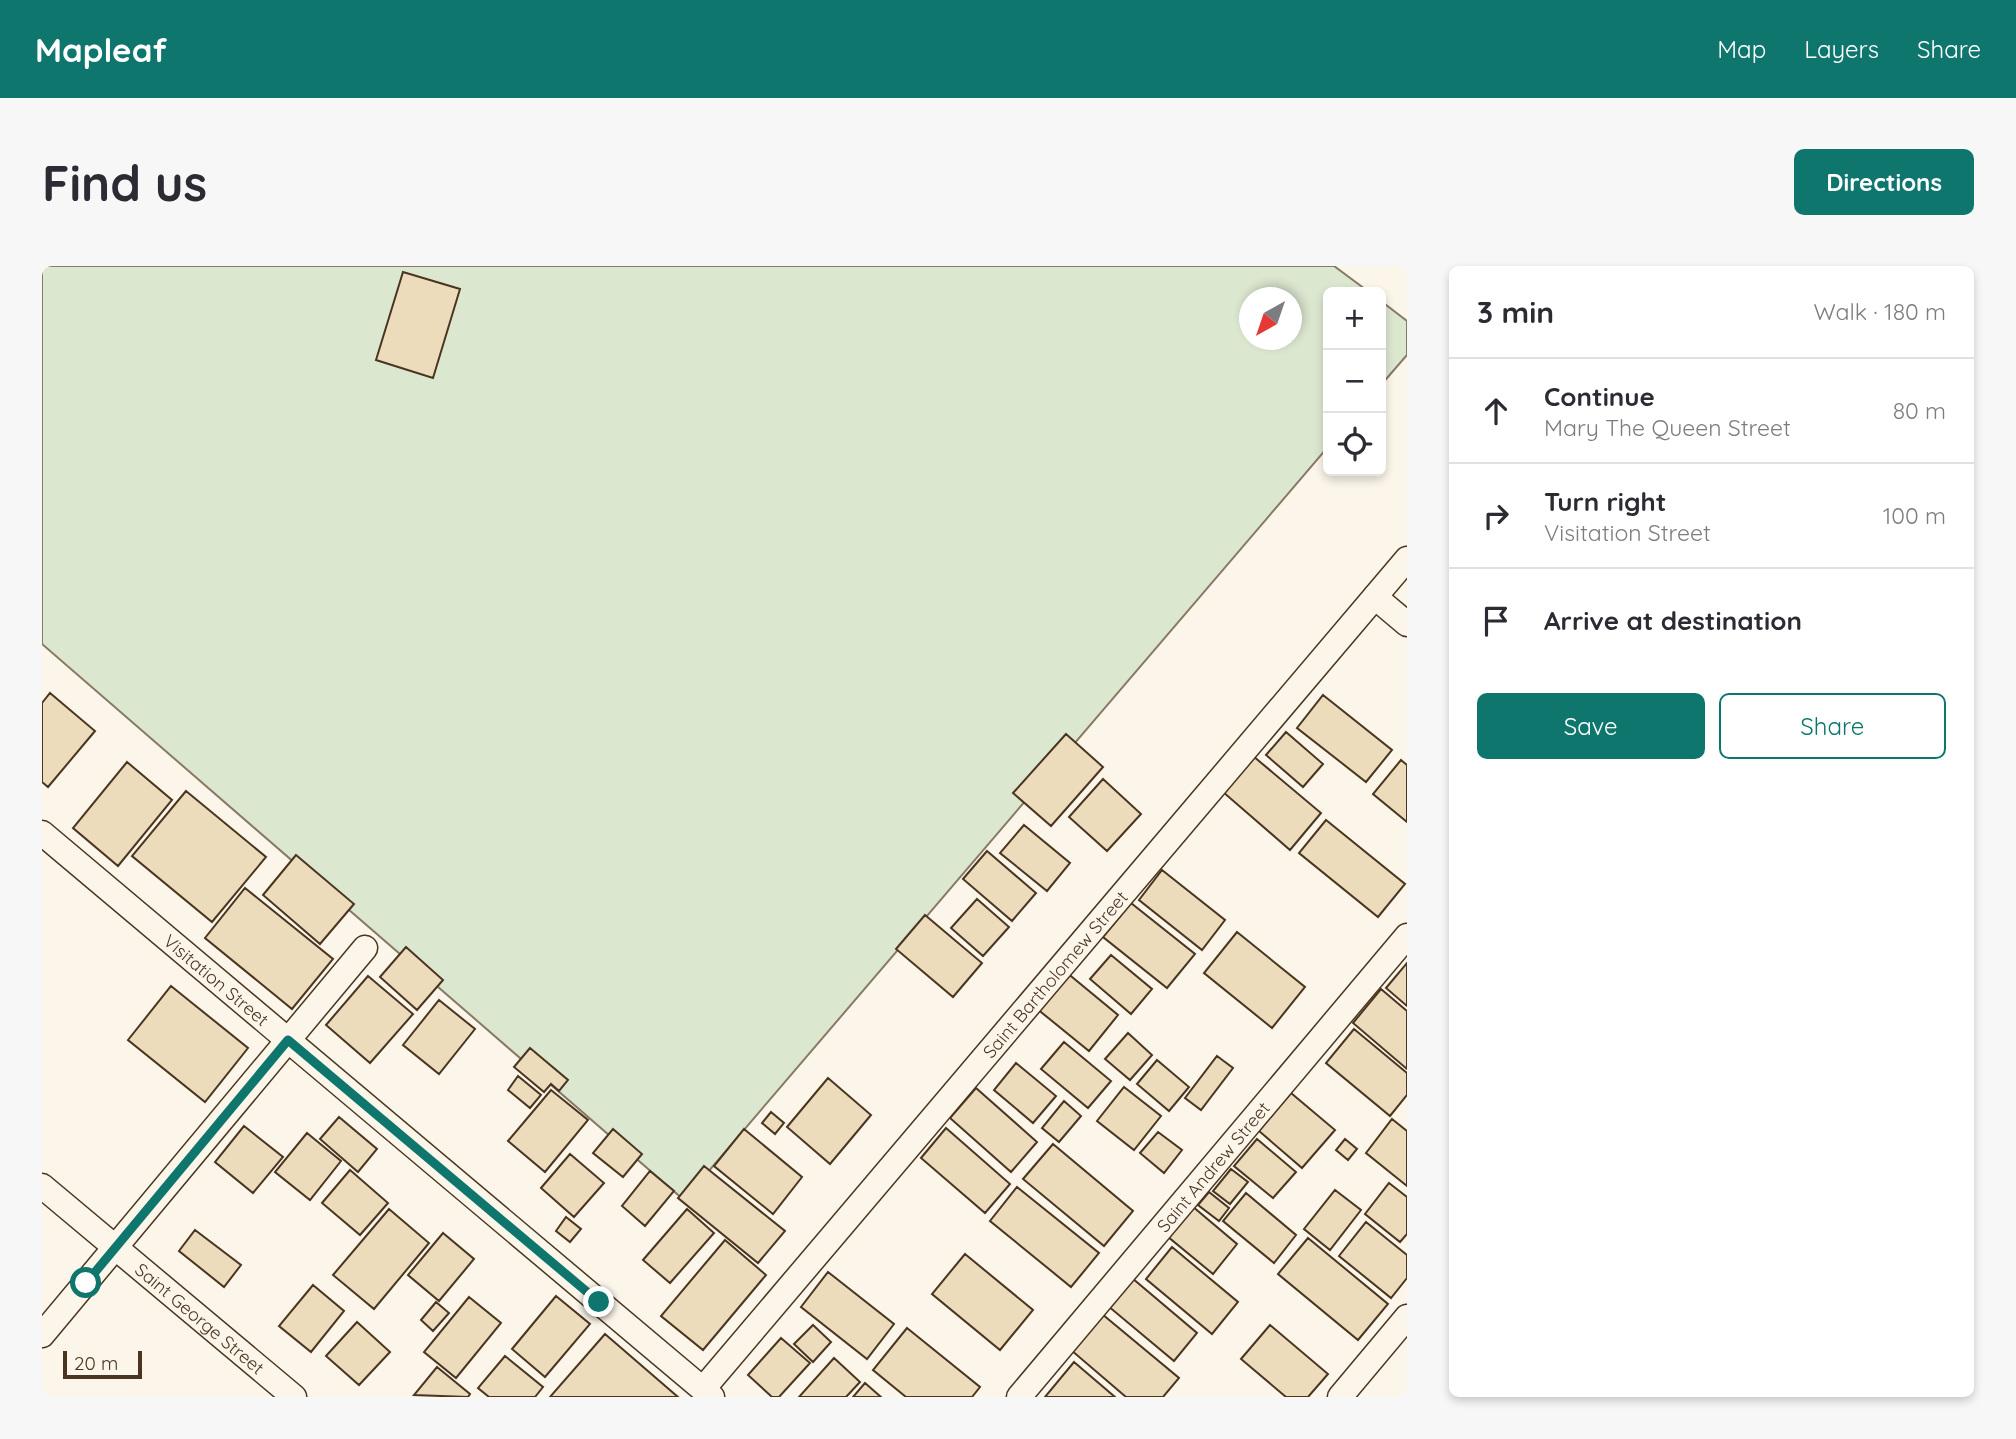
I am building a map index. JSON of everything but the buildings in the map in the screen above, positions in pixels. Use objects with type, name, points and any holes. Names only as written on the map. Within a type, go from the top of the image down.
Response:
[{"type":"street","name":"Saint Bartholomew Street","points":[[708,1393],[1407,559]]},
{"type":"street","points":[[1375,597],[1407,624]]},
{"type":"street","name":"Visitation Street","points":[[42,834],[708,1393]]},
{"type":"street","name":"Saint Andrew Street","points":[[1019,1397],[1407,936]]},
{"type":"street","points":[[42,1335],[365,948]]},
{"type":"street","name":"Saint George Street","points":[[42,1185],[294,1397]]},
{"type":"street","points":[[1340,1397],[1407,1317]]},
{"type":"green space","points":[[42,266],[1334,266],[1362,287],[1323,287],[1323,453],[684,1200],[42,644]]},
{"type":"green space","points":[[1386,305],[1407,321],[1407,355],[1386,379]]},
{"type":"route","points":[[86,1283],[288,1040],[599,1302]]}]
